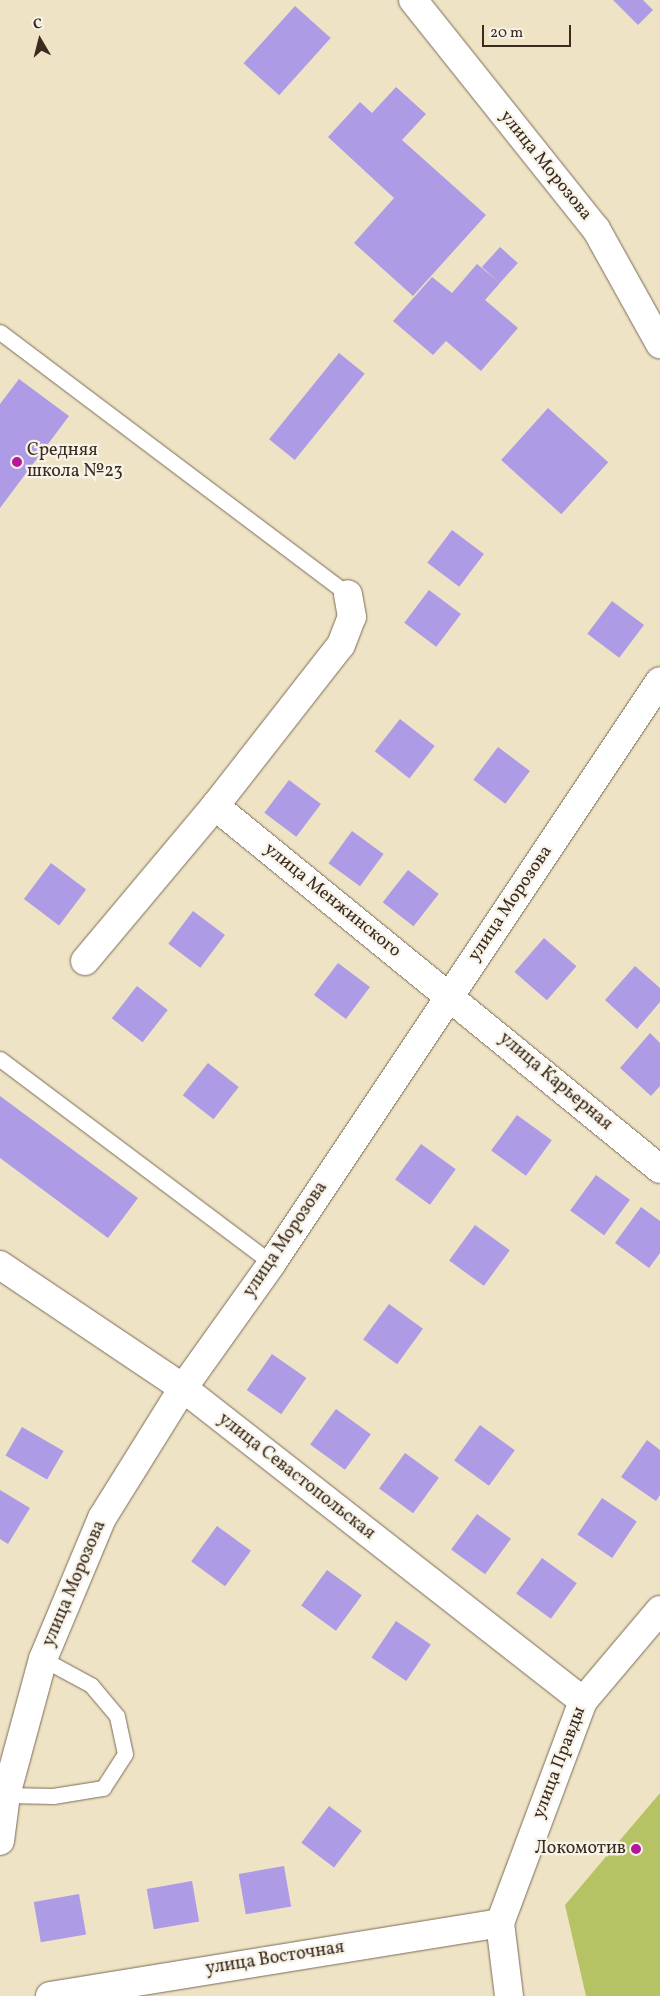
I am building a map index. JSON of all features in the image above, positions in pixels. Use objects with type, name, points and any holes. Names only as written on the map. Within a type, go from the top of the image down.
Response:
[{"type":"street","name":"улица Морозова","points":[[412,0],[596,230],[660,344]]},
{"type":"street","points":[[85,961],[215,806],[341,645],[352,618],[348,594]]},
{"type":"street","name":"улица Морозова","points":[[0,1840],[6,1795],[43,1659],[102,1518],[183,1388],[272,1263],[660,681]]},
{"type":"street","name":"улица Менжинского","points":[[215,806],[450,995]]},
{"type":"street","name":"улица Карьерная","points":[[450,995],[660,1169]]},
{"type":"street","name":"улица Севастопольская","points":[[0,1266],[183,1388],[583,1701]]},
{"type":"street","name":"улица Правды","points":[[509,1996],[500,1923],[583,1701],[660,1610]]},
{"type":"street","name":"улица Восточная","points":[[50,1996],[500,1923]]},
{"type":"lane","points":[[0,332],[348,594]]},
{"type":"lane","points":[[0,1059],[272,1263]]},
{"type":"lane","points":[[6,1795],[54,1796],[104,1788],[125,1754],[117,1716],[91,1685],[43,1659]]},
{"type":"green space","name":"Локомотив","points":[[660,1793],[660,1996],[586,1996],[565,1905]]},
{"type":"building","points":[[613,0],[643,0],[653,10],[638,25]]},
{"type":"building","points":[[295,6],[331,38],[279,95],[243,63]]},
{"type":"building","points":[[396,87],[426,114],[402,140],[486,215],[413,296],[354,243],[394,198],[328,137],[360,102],[372,113]]},
{"type":"building","points":[[500,247],[518,263],[500,283],[482,267]]},
{"type":"building","points":[[477,264],[500,283],[485,300],[518,328],[481,371],[446,341],[433,355],[393,321],[432,277],[452,293]]},
{"type":"building","points":[[339,353],[365,374],[295,460],[269,439]]},
{"type":"building","name":"Средняя школа №23","points":[[19,379],[69,416],[0,508],[0,404]]},
{"type":"building","points":[[548,408],[608,462],[561,514],[501,460]]},
{"type":"building","points":[[452,530],[484,554],[459,587],[427,563]]},
{"type":"building","points":[[429,590],[461,614],[436,647],[404,623]]},
{"type":"building","points":[[612,601],[644,625],[619,658],[587,634]]},
{"type":"building","points":[[400,719],[435,746],[409,778],[375,751]]},
{"type":"building","points":[[498,747],[530,771],[505,804],[473,780]]},
{"type":"building","points":[[289,780],[321,804],[296,837],[264,813]]},
{"type":"building","points":[[352,831],[384,854],[360,886],[328,863]]},
{"type":"building","points":[[51,863],[86,889],[59,925],[24,899]]},
{"type":"building","points":[[408,870],[439,894],[413,926],[383,902]]},
{"type":"building","points":[[193,911],[225,935],[200,968],[168,944]]},
{"type":"building","points":[[544,938],[576,966],[547,1000],[514,972]]},
{"type":"building","points":[[338,963],[370,987],[346,1019],[314,995]]},
{"type":"building","points":[[635,966],[660,988],[660,1002],[637,1029],[605,1000]]},
{"type":"building","points":[[137,986],[168,1010],[142,1042],[112,1018]]},
{"type":"building","points":[[650,1033],[660,1043],[660,1086],[651,1096],[620,1068]]},
{"type":"building","points":[[208,1063],[239,1087],[213,1119],[183,1095]]},
{"type":"building","points":[[0,1096],[138,1198],[108,1238],[0,1158]]},
{"type":"building","points":[[517,1115],[552,1140],[526,1176],[491,1151]]},
{"type":"building","points":[[421,1144],[456,1169],[430,1205],[395,1180]]},
{"type":"building","points":[[596,1175],[630,1200],[604,1235],[570,1211]]},
{"type":"building","points":[[641,1207],[660,1221],[660,1253],[649,1268],[615,1243]]},
{"type":"building","points":[[475,1225],[510,1250],[484,1286],[449,1261]]},
{"type":"building","points":[[389,1304],[423,1329],[397,1364],[363,1340]]},
{"type":"building","points":[[272,1354],[306,1378],[281,1414],[247,1390]]},
{"type":"building","points":[[336,1409],[371,1434],[345,1470],[310,1445]]},
{"type":"building","points":[[480,1425],[515,1450],[489,1486],[454,1461]]},
{"type":"building","points":[[22,1427],[64,1451],[47,1480],[6,1456]]},
{"type":"building","points":[[647,1440],[660,1450],[660,1495],[656,1501],[621,1477]]},
{"type":"building","points":[[405,1453],[439,1478],[413,1513],[379,1489]]},
{"type":"building","points":[[0,1490],[30,1508],[8,1544],[0,1539]]},
{"type":"building","points":[[602,1498],[637,1521],[612,1558],[577,1534]]},
{"type":"building","points":[[477,1514],[511,1539],[485,1574],[451,1550]]},
{"type":"building","points":[[217,1526],[251,1551],[225,1586],[191,1562]]},
{"type":"building","points":[[542,1558],[577,1583],[551,1619],[516,1594]]},
{"type":"building","points":[[327,1570],[362,1595],[336,1631],[301,1606]]},
{"type":"building","points":[[396,1621],[431,1644],[406,1681],[371,1657]]},
{"type":"building","points":[[329,1806],[362,1831],[334,1867],[301,1843]]},
{"type":"building","points":[[284,1866],[291,1906],[246,1914],[239,1874]]},
{"type":"building","points":[[192,1881],[199,1921],[154,1929],[147,1889]]},
{"type":"building","points":[[79,1894],[86,1934],[41,1942],[34,1902]]},
{"type":"place","name":"Средняя школа №23","points":[[17,462]]},
{"type":"place","name":"Локомотив","points":[[636,1849]]}]
